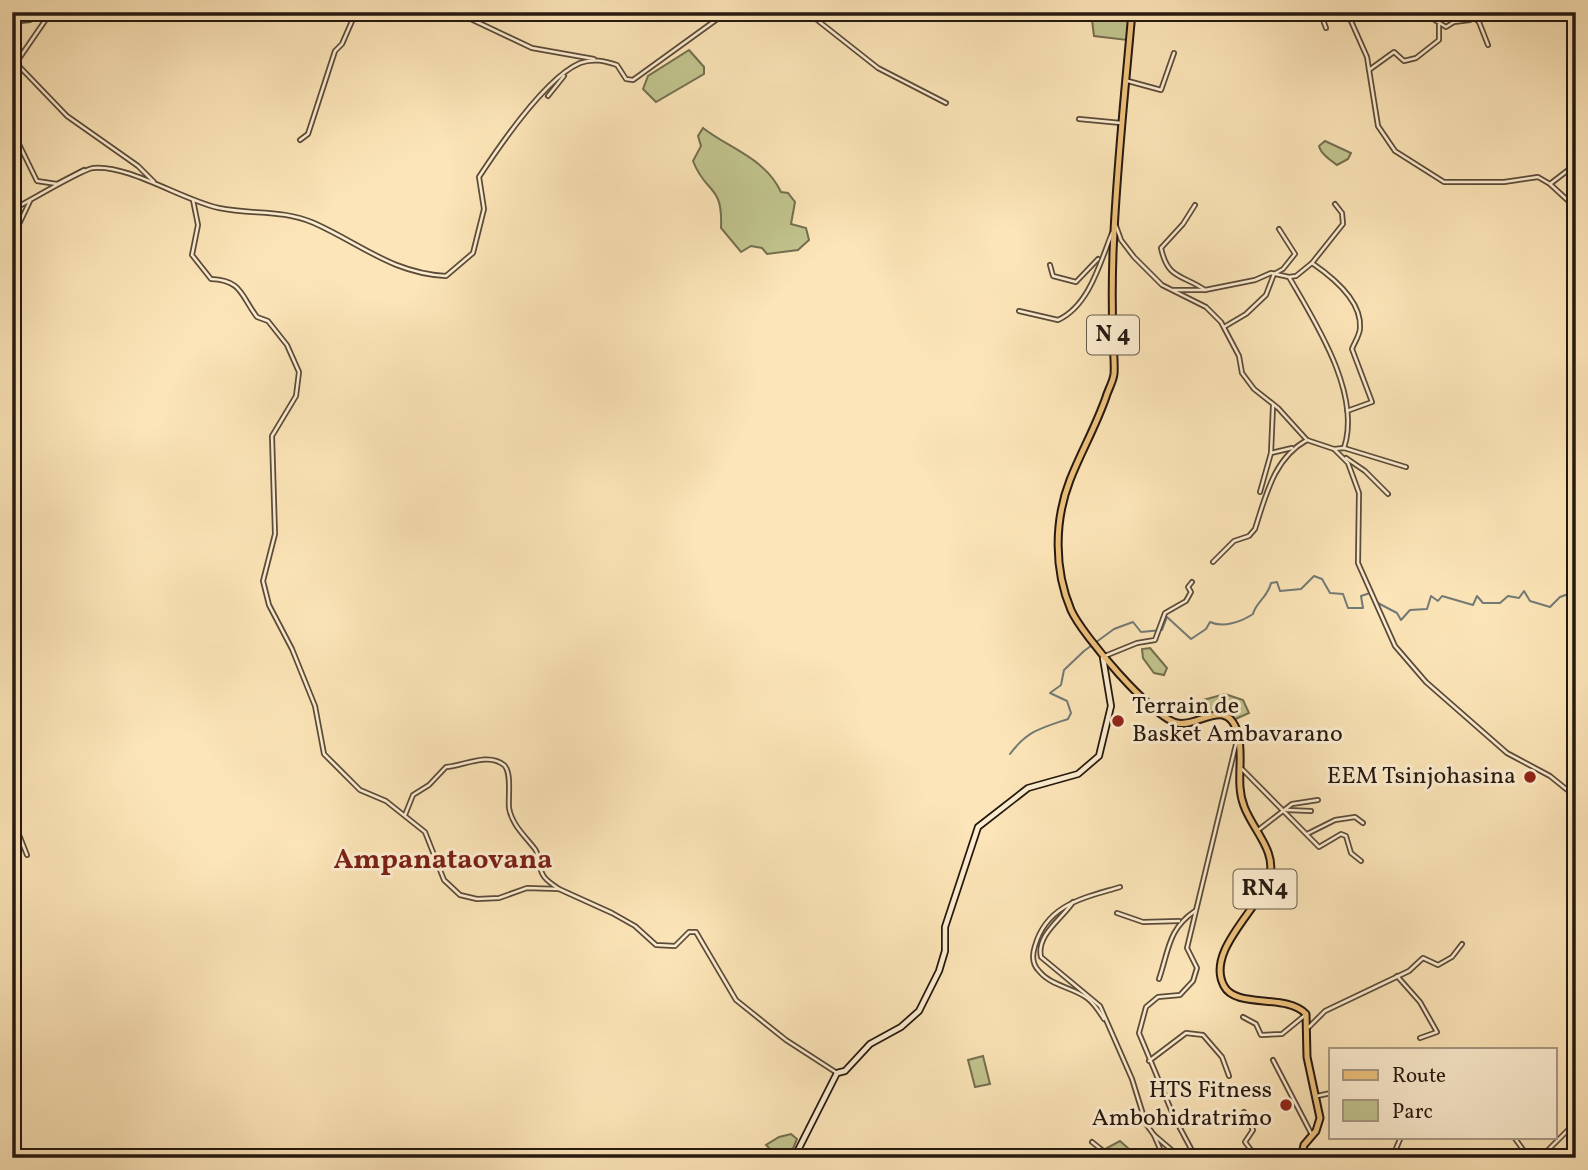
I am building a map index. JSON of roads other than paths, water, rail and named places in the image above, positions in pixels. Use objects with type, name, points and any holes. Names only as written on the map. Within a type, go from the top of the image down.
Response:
[{"type":"main road","name":"N 4","points":[[1102,658],[1091,645],[1072,611],[1064,589],[1058,538],[1069,481],[1101,412],[1114,375],[1115,223],[1132,12]]},
{"type":"main road","points":[[1102,658],[1170,721],[1186,724],[1207,716],[1222,715],[1233,723],[1238,736]]},
{"type":"main road","name":"RN4","points":[[1238,736],[1243,803],[1269,855],[1271,871],[1263,892],[1224,951],[1223,983],[1236,994],[1290,1003],[1306,1014]]},
{"type":"main road","points":[[1301,1158],[1304,1145],[1320,1118],[1307,1057],[1309,1027],[1306,1014]]},
{"type":"street","points":[[12,22],[30,20],[39,12]]},
{"type":"street","points":[[12,71],[51,12]]},
{"type":"street","points":[[300,140],[308,134],[335,51],[342,44],[356,12]]},
{"type":"street","points":[[456,12],[532,48],[617,65],[626,79],[633,80],[727,12]]},
{"type":"street","points":[[468,19],[473,12]]},
{"type":"street","points":[[807,12],[878,68],[946,103]]},
{"type":"street","points":[[1320,12],[1326,28]]},
{"type":"street","points":[[1347,12],[1359,36],[1369,70],[1378,126],[1395,151],[1444,182],[1504,182],[1538,177],[1550,184],[1576,208]]},
{"type":"street","points":[[1422,12],[1446,27],[1474,17]]},
{"type":"street","points":[[1474,17],[1475,12]]},
{"type":"street","points":[[1474,17],[1479,22],[1488,45]]},
{"type":"street","points":[[1369,70],[1394,52],[1404,61],[1416,58],[1439,40],[1439,25]]},
{"type":"street","points":[[1127,81],[1161,90],[1174,53]]},
{"type":"street","points":[[12,60],[68,116],[146,172],[154,183]]},
{"type":"street","points":[[12,130],[37,181],[57,184],[87,170],[103,169],[154,183],[220,208],[276,211],[314,223],[418,274],[446,276],[473,253],[484,209],[479,177],[553,81],[580,63],[598,60]]},
{"type":"street","points":[[548,96],[566,73]]},
{"type":"street","points":[[1079,119],[1123,123]]},
{"type":"street","points":[[1550,184],[1576,164]]},
{"type":"street","points":[[12,210],[87,170]]},
{"type":"street","points":[[193,200],[198,225],[192,255],[200,269],[211,279],[226,279],[236,286],[257,317],[268,321],[287,345],[299,372],[296,396],[272,436],[275,534],[263,581],[270,605],[292,649],[315,706],[324,754],[360,790],[386,801],[425,832],[444,880],[460,895],[477,899],[499,898],[527,888],[559,889]]},
{"type":"street","points":[[12,239],[30,201]]},
{"type":"street","points":[[1274,274],[1296,276],[1312,262],[1343,224],[1342,214],[1335,204]]},
{"type":"street","points":[[1195,205],[1183,225],[1161,247],[1165,264],[1179,278],[1205,290]]},
{"type":"street","points":[[1019,311],[1059,320],[1069,316],[1090,288],[1115,223]]},
{"type":"street","points":[[1115,223],[1121,240],[1162,285],[1206,306],[1224,327],[1246,379],[1307,440],[1334,449],[1365,471],[1388,494]]},
{"type":"street","points":[[1172,290],[1205,290],[1274,274],[1283,269],[1295,254],[1279,229]]},
{"type":"street","points":[[1050,265],[1053,276],[1076,282],[1101,256]]},
{"type":"street","points":[[1312,262],[1353,302],[1360,328],[1352,349],[1372,402],[1347,411]]},
{"type":"street","points":[[1224,327],[1246,314],[1266,295],[1274,274]]},
{"type":"street","points":[[1289,277],[1324,340],[1338,374],[1347,411],[1348,432],[1343,448]]},
{"type":"street","points":[[1260,492],[1272,453],[1273,404]]},
{"type":"street","points":[[1272,453],[1307,440]]},
{"type":"street","points":[[1213,562],[1234,541],[1249,536],[1255,529],[1275,471],[1294,447]]},
{"type":"street","points":[[1334,449],[1343,448],[1406,467]]},
{"type":"street","points":[[1343,457],[1359,493],[1357,563],[1395,646],[1426,682],[1507,752],[1524,765],[1550,776],[1576,797]]},
{"type":"street","points":[[794,1158],[837,1073],[845,1070],[870,1044],[901,1027],[919,1011],[942,961],[945,927],[978,827],[1028,788],[1079,774],[1099,756],[1111,706],[1102,658],[1137,643],[1155,640],[1158,627],[1168,609],[1189,598],[1191,592],[1188,587],[1192,582]]},
{"type":"street","points":[[1196,1158],[1149,1061],[1139,1033],[1146,1007],[1158,997],[1180,995],[1194,981],[1197,968],[1186,948],[1238,736]]},
{"type":"street","points":[[405,815],[412,795],[429,785],[446,767],[462,766],[483,759],[502,764],[507,769],[510,811],[514,821],[535,849],[545,877],[559,889],[624,920],[656,946],[675,946],[689,932],[696,932],[736,1000],[786,1040],[837,1073]]},
{"type":"street","points":[[1240,767],[1319,847],[1341,834],[1346,836],[1351,853],[1361,861]]},
{"type":"street","points":[[1257,831],[1292,804],[1318,800]]},
{"type":"street","points":[[1284,810],[1311,811]]},
{"type":"street","points":[[12,817],[27,855]]},
{"type":"street","points":[[1307,834],[1335,820],[1356,817],[1363,823]]},
{"type":"street","points":[[1106,1021],[1087,998],[1045,977],[1033,962],[1035,943],[1054,912],[1073,902],[1121,887]]},
{"type":"street","points":[[1073,902],[1042,939],[1039,948],[1041,957],[1095,1000],[1132,1079],[1146,1124],[1164,1158]]},
{"type":"street","points":[[1159,979],[1173,931],[1179,921],[1195,910]]},
{"type":"street","points":[[1117,913],[1143,922],[1179,921]]},
{"type":"street","points":[[1309,1027],[1325,1012],[1396,975],[1409,971],[1423,958],[1438,965],[1452,957],[1462,944]]},
{"type":"street","points":[[1396,975],[1420,1002],[1437,1032],[1420,1038]]},
{"type":"street","points":[[1244,1017],[1256,1024],[1261,1035],[1266,1035],[1282,1034],[1306,1014]]},
{"type":"street","points":[[1149,1061],[1186,1033],[1203,1035],[1222,1057],[1229,1076]]},
{"type":"street","points":[[1273,1060],[1312,1135]]},
{"type":"street","points":[[1317,1096],[1329,1093]]},
{"type":"street","points":[[1244,1112],[1253,1130],[1245,1142],[1257,1158]]},
{"type":"street","points":[[1540,1158],[1576,1122]]},
{"type":"street","points":[[1154,1135],[1181,1158]]},
{"type":"street","points":[[1392,1158],[1401,1138]]},
{"type":"street","points":[[1515,1138],[1529,1158]]},
{"type":"street","points":[[1092,1142],[1112,1158]]},
{"type":"waterway","points":[[1376,602],[1397,613],[1401,620],[1410,610],[1427,609],[1431,596],[1438,601],[1442,596],[1473,605],[1477,596],[1483,603],[1500,603],[1508,596],[1519,598],[1524,591],[1530,601],[1550,607],[1560,597],[1571,593],[1569,580],[1576,575]]},
{"type":"waterway","points":[[1010,754],[1029,735],[1068,719],[1071,713],[1067,701],[1050,693],[1061,685],[1064,670],[1114,629],[1133,622],[1141,632],[1162,630],[1167,617],[1191,639],[1206,629],[1210,622],[1232,623],[1253,614],[1271,583],[1277,582],[1280,591],[1301,589],[1314,576],[1322,579],[1330,593],[1343,594],[1348,608],[1363,608],[1361,596],[1370,593]]},
{"type":"place","name":"Terrain de Basket Ambavarano","points":[[1118,721]]},
{"type":"place","name":"EEM Tsinjohasina","points":[[1530,777]]},
{"type":"place","name":"HTS Fitness Ambohidratrimo","points":[[1286,1105]]},
{"type":"district","name":"Ampanataovana","points":[[443,860]]}]
